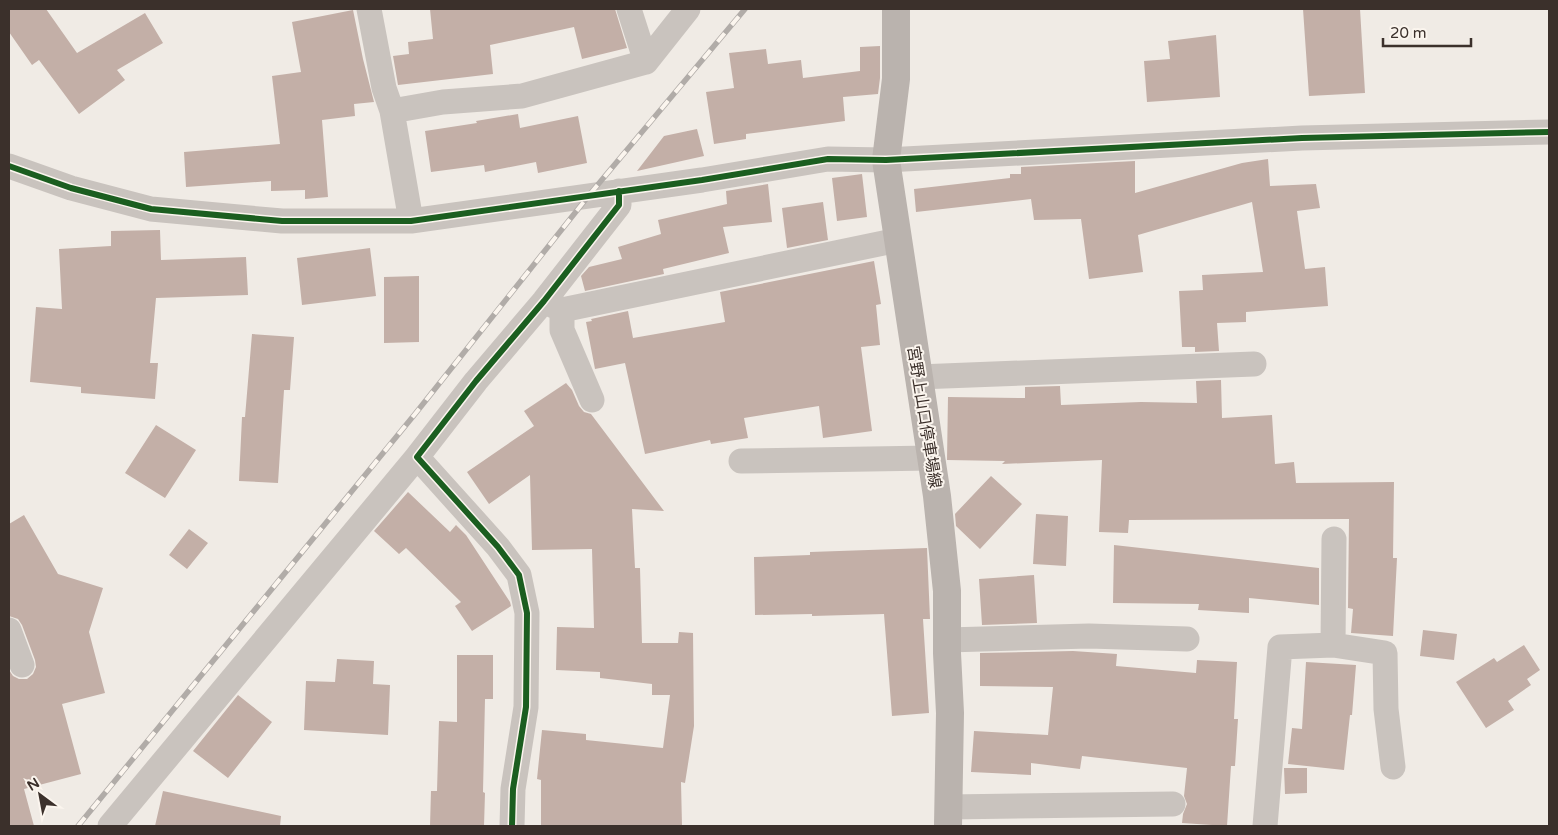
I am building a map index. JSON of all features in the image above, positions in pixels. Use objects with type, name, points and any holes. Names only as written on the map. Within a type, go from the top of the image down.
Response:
[{"type":"main road","name":"宮野上山口停車場線","points":[[896,9],[896,79],[886,160],[937,496],[947,591],[950,713],[948,816]]},
{"type":"street","points":[[369,9],[384,88],[392,111],[411,221]]},
{"type":"street","points":[[629,9],[646,62]]},
{"type":"street","points":[[392,111],[443,102],[522,96],[646,62],[688,9]]},
{"type":"street","points":[[9,166],[71,188],[151,208],[282,221],[411,221],[702,180],[828,159],[886,160],[1302,138],[1549,132]]},
{"type":"street","points":[[110,826],[417,458],[476,381],[553,306],[619,205],[620,191]]},
{"type":"street","points":[[553,306],[898,240]]},
{"type":"street","points":[[553,306],[592,400]]},
{"type":"street","points":[[918,377],[1254,364]]},
{"type":"street","points":[[417,458],[498,547],[520,575],[527,613],[526,707],[513,789],[512,826]]},
{"type":"street","points":[[741,461],[931,458]]},
{"type":"street","points":[[1333,645],[1334,540]]},
{"type":"street","points":[[9,630],[22,666]]},
{"type":"street","points":[[947,640],[1089,636],[1187,639]]},
{"type":"street","points":[[1265,826],[1280,647],[1333,645],[1385,653],[1386,709],[1394,767]]},
{"type":"street","points":[[948,816],[1173,804]]},
{"type":"building","points":[[9,9],[46,9],[77,53],[145,13],[163,43],[117,70],[125,80],[79,114],[39,60],[32,65],[9,32]]},
{"type":"building","points":[[430,9],[615,9],[627,48],[582,59],[574,27],[490,45],[493,74],[398,85],[393,56],[409,54],[408,42],[433,39]]},
{"type":"building","points":[[1303,9],[1360,9],[1365,93],[1309,96]]},
{"type":"building","points":[[353,10],[374,102],[354,104],[355,116],[322,120],[328,197],[305,199],[305,190],[271,191],[271,181],[186,187],[184,152],[280,144],[272,76],[301,72],[292,22]]},
{"type":"building","points":[[1216,35],[1220,97],[1147,102],[1144,61],[1170,59],[1168,41]]},
{"type":"building","points":[[880,46],[878,94],[843,97],[845,121],[746,134],[746,139],[714,144],[706,92],[734,88],[729,53],[766,49],[768,64],[801,60],[803,78],[860,71],[860,47]]},
{"type":"building","points":[[518,114],[520,128],[578,116],[587,163],[538,173],[536,162],[485,172],[484,165],[431,172],[425,131]]},
{"type":"building","points":[[697,129],[704,156],[637,171],[664,136]]},
{"type":"building","points":[[1268,159],[1270,186],[1316,184],[1320,208],[1297,211],[1305,269],[1325,267],[1328,306],[1246,312],[1246,322],[1217,323],[1219,351],[1195,352],[1195,347],[1182,347],[1179,291],[1203,290],[1202,275],[1263,272],[1252,202],[1138,235],[1143,272],[1089,279],[1081,219],[1034,220],[1031,199],[916,212],[914,189],[1010,178],[1010,174],[1021,174],[1021,167],[1135,161],[1135,193],[1242,163]]},
{"type":"building","points":[[862,174],[867,217],[837,221],[832,178]]},
{"type":"building","points":[[768,184],[772,222],[723,227],[729,253],[663,269],[664,274],[585,291],[581,276],[589,267],[622,259],[618,247],[661,234],[658,220],[727,204],[726,191]]},
{"type":"building","points":[[823,202],[828,240],[787,248],[782,208]]},
{"type":"building","points":[[160,230],[161,260],[246,257],[248,295],[156,298],[150,363],[158,363],[155,399],[81,393],[81,387],[30,382],[36,307],[62,309],[59,249],[111,246],[111,231]]},
{"type":"building","points":[[370,248],[376,296],[302,305],[297,258]]},
{"type":"building","points":[[874,261],[881,304],[876,305],[880,345],[861,347],[872,431],[823,438],[819,406],[744,418],[748,438],[711,444],[710,440],[645,454],[625,363],[595,369],[586,322],[592,321],[591,319],[628,311],[633,338],[725,322],[720,292]]},
{"type":"building","points":[[419,276],[419,342],[384,343],[384,277]]},
{"type":"building","points":[[252,334],[294,337],[290,390],[284,390],[278,483],[239,481],[242,417],[245,417]]},
{"type":"building","points":[[1221,380],[1222,418],[1272,415],[1275,464],[1294,462],[1296,483],[1394,482],[1393,558],[1397,558],[1393,636],[1351,633],[1353,609],[1348,608],[1349,519],[1129,520],[1128,533],[1099,532],[1102,460],[1002,464],[1005,461],[947,460],[948,397],[1025,398],[1025,387],[1060,386],[1061,405],[1141,402],[1197,403],[1196,381]]},
{"type":"building","points":[[566,383],[572,390],[579,406],[584,412],[591,414],[664,511],[632,509],[635,568],[640,568],[642,643],[678,643],[679,632],[693,633],[694,726],[685,783],[681,782],[682,826],[541,826],[541,780],[537,779],[542,730],[586,734],[586,740],[663,748],[670,695],[652,695],[652,684],[600,678],[600,672],[556,670],[557,627],[594,628],[592,549],[532,550],[530,475],[489,504],[467,472],[534,426],[524,411]]},
{"type":"building","points":[[156,425],[196,450],[165,498],[125,473]]},
{"type":"building","points":[[991,476],[1022,504],[980,549],[956,526],[955,514]]},
{"type":"building","points":[[408,492],[450,532],[456,525],[466,535],[511,606],[472,631],[455,606],[461,602],[406,548],[399,554],[374,531]]},
{"type":"building","points":[[1036,514],[1068,516],[1066,566],[1033,564]]},
{"type":"building","points":[[24,515],[58,574],[103,588],[89,632],[105,693],[62,704],[81,774],[24,789],[34,826],[9,826],[9,670],[13,676],[19,679],[27,679],[33,674],[36,667],[22,625],[18,619],[9,616],[9,524]]},
{"type":"building","points":[[189,529],[208,543],[187,569],[169,555]]},
{"type":"building","points":[[1114,545],[1319,568],[1319,605],[1249,598],[1249,613],[1198,610],[1199,604],[1113,603]]},
{"type":"building","points":[[927,548],[930,619],[923,619],[929,713],[892,716],[884,614],[755,615],[754,557],[810,555],[810,552]]},
{"type":"building","points":[[1034,575],[1037,623],[982,625],[979,579]]},
{"type":"building","points":[[1423,630],[1457,634],[1454,660],[1420,656]]},
{"type":"building","points":[[1524,645],[1540,670],[1527,679],[1531,685],[1508,701],[1514,710],[1486,728],[1456,682],[1494,658],[1497,662]]},
{"type":"building","points":[[1073,651],[1117,654],[1116,666],[1196,673],[1197,660],[1237,662],[1234,719],[1238,719],[1235,766],[1231,766],[1227,826],[1182,823],[1187,804],[1184,796],[1187,768],[1082,756],[1080,769],[1031,763],[1031,775],[971,772],[974,731],[1048,735],[1053,687],[980,686],[980,653]]},
{"type":"building","points":[[457,655],[493,655],[493,699],[485,699],[484,826],[430,826],[431,791],[437,791],[439,721],[457,722]]},
{"type":"building","points":[[337,659],[374,661],[373,684],[390,685],[388,735],[304,730],[306,681],[335,682]]},
{"type":"building","points":[[1306,662],[1356,665],[1352,715],[1350,715],[1344,770],[1288,764],[1292,728],[1302,729]]},
{"type":"building","points":[[238,695],[272,722],[228,778],[193,751]]},
{"type":"building","points":[[1284,768],[1307,768],[1307,793],[1285,794]]},
{"type":"building","points":[[163,791],[281,816],[280,826],[155,826]]},
{"type":"railway","points":[[78,826],[415,414],[590,194],[745,9]]},
{"type":"cycle path","points":[[9,166],[71,188],[151,209],[282,221],[411,221],[702,180],[828,159],[886,160],[1302,138],[1549,132]]},
{"type":"cycle path","points":[[512,826],[513,789],[526,707],[527,613],[519,575],[498,547],[417,457],[476,381],[544,301],[619,205],[619,191]]}]
